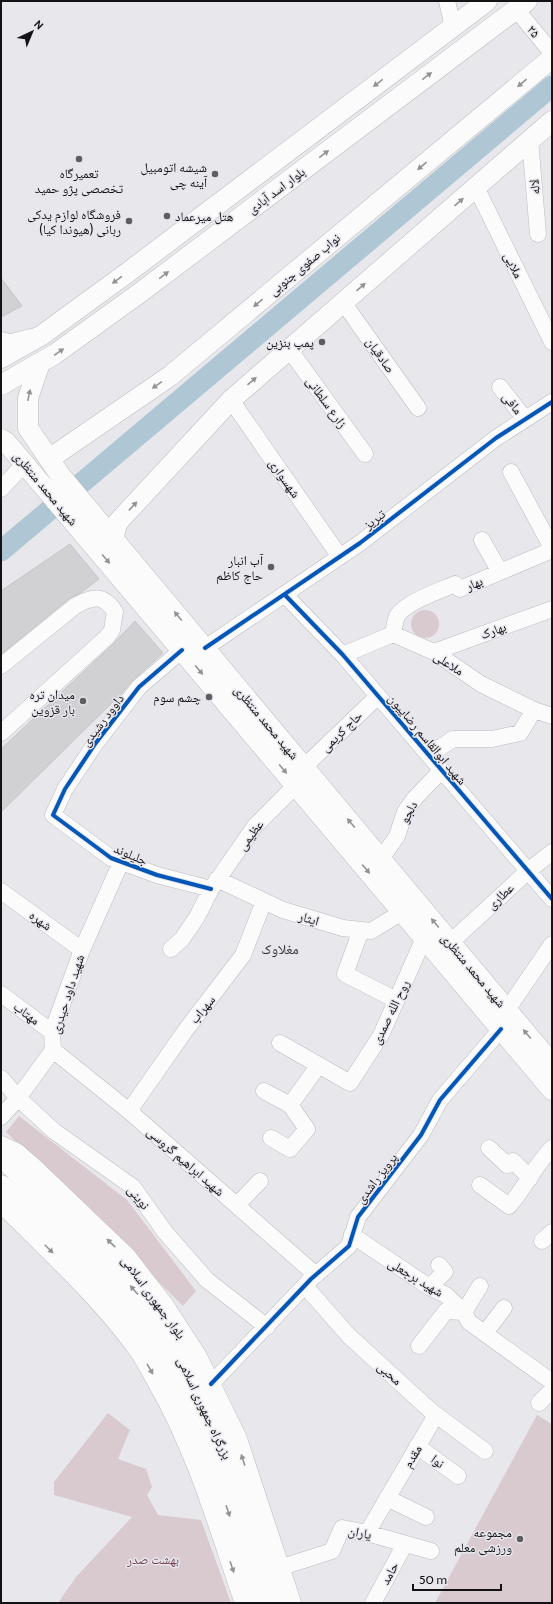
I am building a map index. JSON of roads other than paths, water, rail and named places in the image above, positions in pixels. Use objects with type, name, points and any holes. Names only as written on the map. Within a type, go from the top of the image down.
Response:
[{"type":"highway","name":"بزرگراه جمهوری اسلامی","points":[[1,1155],[112,1266],[151,1310],[189,1369],[225,1446],[278,1603]]},
{"type":"highway","name":"بزرگراه جمهوری اسلامی","points":[[1,1186],[89,1268],[135,1321],[172,1378],[206,1451],[260,1603]]},
{"type":"main road","name":"بلوار اسد آبادی","points":[[1,358],[42,335],[487,1]]},
{"type":"main road","name":"بلوار اسد آبادی","points":[[1,385],[55,354],[142,292],[522,5]]},
{"type":"main road","name":"نواب صفوی جنوبی","points":[[55,469],[170,376],[552,58]]},
{"type":"main road","points":[[109,524],[231,400],[552,121]]},
{"type":"main road","points":[[272,163],[278,176],[287,182]]},
{"type":"main road","points":[[243,185],[254,195],[257,204]]},
{"type":"main road","points":[[4,440],[12,426],[18,424],[28,428],[28,398],[40,363]]},
{"type":"main road","name":"شهید محمد منتظری","points":[[28,428],[55,469],[81,530],[552,1090]]},
{"type":"main road","name":"شهید محمد منتظری","points":[[4,440],[24,464],[55,469],[109,524],[205,648],[552,1064]]},
{"type":"main road","name":"بلوار جمهوری اسلامی","points":[[1,1146],[16,1153],[32,1167],[126,1257],[164,1306],[197,1357],[237,1439],[291,1603]]},
{"type":"main road","points":[[1,1202],[107,1309],[140,1351],[174,1411],[188,1443],[245,1603]]},
{"type":"street","points":[[447,1],[453,27]]},
{"type":"street","name":"۲۵","points":[[522,5],[552,53]]},
{"type":"street","name":"لاله","points":[[530,140],[538,234]]},
{"type":"street","name":"ملایی","points":[[476,187],[552,342]]},
{"type":"street","name":"صادقیان","points":[[343,302],[418,408]]},
{"type":"street","points":[[1,340],[11,342],[42,335]]},
{"type":"street","name":"زارع سلطانی","points":[[289,349],[365,454]]},
{"type":"street","name":"مافی","points":[[500,387],[525,419]]},
{"type":"street","name":"شهسواری","points":[[231,400],[340,557]]},
{"type":"street","name":"تبریز","points":[[205,648],[340,557],[496,438],[525,419],[551,406]]},
{"type":"street","points":[[1,489],[24,464]]},
{"type":"street","points":[[511,472],[552,549]]},
{"type":"street","points":[[482,540],[500,572]]},
{"type":"street","name":"بهار","points":[[393,634],[397,616],[404,608],[455,584],[460,589],[552,549]]},
{"type":"street","name":"شهید ابوالقاسم رضاییون","points":[[285,595],[343,655],[552,899]]},
{"type":"street","points":[[1,666],[75,606],[86,599],[98,598],[104,600],[110,604],[115,612],[112,630],[106,637],[1,733]]},
{"type":"street","name":"بهارک","points":[[434,652],[552,609]]},
{"type":"street","points":[[343,655],[393,634]]},
{"type":"street","name":"ملاعلی","points":[[393,634],[434,652],[481,684],[534,710],[552,716]]},
{"type":"street","name":"داوود رشیدی","points":[[53,815],[65,789],[95,744],[139,687],[182,650]]},
{"type":"street","name":"حاج کریمی","points":[[304,767],[378,696]]},
{"type":"street","points":[[429,755],[453,739],[492,739],[520,733],[534,710]]},
{"type":"street","name":"دلجو","points":[[381,859],[397,836],[405,812],[415,798],[442,770]]},
{"type":"street","name":"عظیمی","points":[[171,949],[182,939],[197,917],[214,884],[255,826],[296,785]]},
{"type":"street","name":"جلیلوند","points":[[53,815],[111,858],[164,877],[214,884]]},
{"type":"street","name":"عطاری","points":[[451,942],[528,871],[552,852]]},
{"type":"street","name":"شهید داود حیدری","points":[[1,1117],[18,1098],[53,1050],[52,1032],[82,950],[121,862]]},
{"type":"street","name":"ایثار","points":[[214,884],[283,910],[343,928],[372,931],[402,912]]},
{"type":"street","name":"شهره","points":[[1,891],[82,950]]},
{"type":"street","name":"سهراب","points":[[129,1111],[184,1032],[243,956],[264,902]]},
{"type":"street","points":[[361,930],[345,974],[396,1000]]},
{"type":"street","name":"روح الله صمدی","points":[[319,1065],[350,1083],[381,1035],[424,938]]},
{"type":"street","points":[[507,1010],[552,944]]},
{"type":"street","name":"مهتاب","points":[[1,994],[52,1032]]},
{"type":"street","name":"پرویز راشدی","points":[[211,1384],[267,1327],[310,1280],[349,1246],[358,1217],[421,1135],[440,1100],[501,1029]]},
{"type":"street","points":[[280,1042],[319,1065],[290,1105]]},
{"type":"street","name":"شهید ابراهیم گروسی","points":[[53,1050],[129,1111],[237,1205],[310,1280]]},
{"type":"street","name":"نوینی","points":[[1,1078],[18,1098],[54,1131],[133,1187],[165,1232],[207,1280],[267,1327]]},
{"type":"street","points":[[264,1091],[290,1105],[307,1129],[290,1149],[271,1138]]},
{"type":"street","points":[[489,1148],[506,1165],[513,1161],[530,1178]]},
{"type":"street","points":[[480,1184],[509,1206],[544,1156],[552,1148]]},
{"type":"street","points":[[237,1205],[260,1182]]},
{"type":"street","name":"شهید برجعلی","points":[[352,1235],[429,1287],[446,1295],[464,1312],[469,1322],[552,1382]]},
{"type":"street","points":[[429,1287],[445,1272],[439,1265]]},
{"type":"street","name":"محبی","points":[[310,1280],[349,1336],[436,1414],[485,1451]]},
{"type":"street","points":[[419,1346],[446,1311],[464,1312],[480,1286]]},
{"type":"street","points":[[485,1333],[504,1308]]},
{"type":"street","points":[[539,1403],[552,1390]]},
{"type":"street","name":"مقدم","points":[[367,1532],[436,1414]]},
{"type":"street","name":"نوا","points":[[418,1446],[458,1476]]},
{"type":"street","points":[[387,1498],[426,1517]]},
{"type":"street","name":"یاران","points":[[279,1568],[332,1551],[342,1528],[367,1532],[431,1551]]},
{"type":"street","name":"حامد","points":[[373,1603],[406,1544]]},
{"type":"waterway","points":[[1,551],[552,86]]},
{"type":"place","name":"تعمیرگاه تخصصی پژو حمید","points":[[79,159]]},
{"type":"place","name":"شیشه اتومبیل آینه چی","points":[[215,174]]},
{"type":"place","name":"هتل میرعماد","points":[[167,216]]},
{"type":"place","name":"فروشگاه لوازم یدکی ربانی (هیوندا کیا)","points":[[129,221]]},
{"type":"place","name":"پمپ بنزین","points":[[322,342]]},
{"type":"place","name":"آب انبار حاج کاظم","points":[[271,567]]},
{"type":"place","name":"چشم سوم","points":[[209,697]]},
{"type":"place","name":"میدان تره بار قزوین","points":[[83,701]]},
{"type":"place","name":"مجموعه ورزشی معلم","points":[[520,1539]]},
{"type":"district","name":"مغلاوک","points":[[280,949]]},
{"type":"park label","name":"بهشت صدر","points":[[153,1559]]}]
